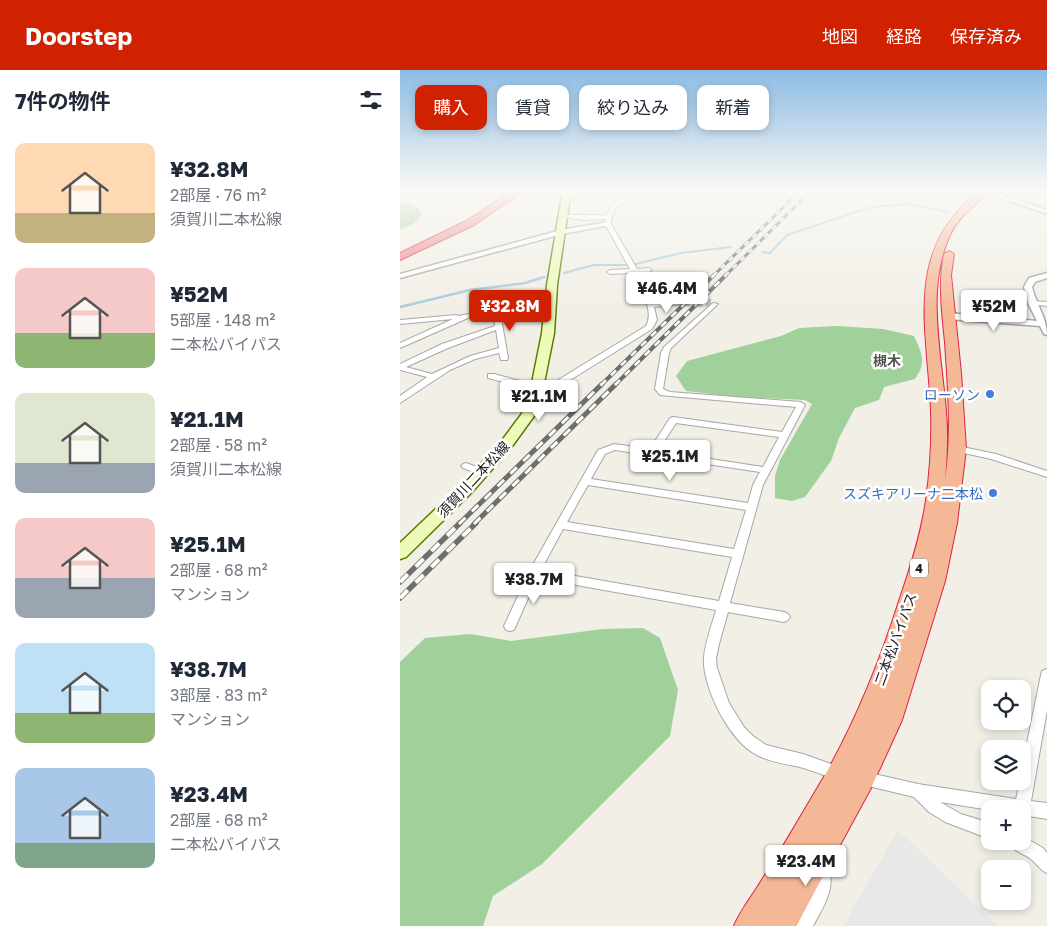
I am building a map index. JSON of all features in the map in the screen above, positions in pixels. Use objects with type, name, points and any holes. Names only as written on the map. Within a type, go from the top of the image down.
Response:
[{"type":"highway","points":[[400,252],[444,230]]},
{"type":"highway","points":[[400,257],[454,230]]},
{"type":"highway","name":"二本松バイパス","points":[[749,926],[840,774],[871,705],[910,601],[932,518],[938,473],[940,423],[932,305],[934,267],[948,230]]},
{"type":"highway","name":"二本松バイパス","points":[[780,926],[862,779],[890,720],[935,581],[948,523],[958,449],[954,373],[945,275],[950,248],[960,230]]},
{"type":"main road","name":"須賀川二本松線","points":[[400,553],[482,472],[506,446],[527,416],[535,398],[548,333],[561,232]]},
{"type":"street","points":[[400,276],[569,230]]},
{"type":"street","points":[[535,398],[649,327],[653,319],[651,305],[613,230]]},
{"type":"street","points":[[610,272],[650,270]]},
{"type":"street","points":[[1045,327],[1032,303],[1029,284],[1032,280],[1047,275]]},
{"type":"street","points":[[640,282],[689,281]]},
{"type":"street","points":[[651,305],[682,302]]},
{"type":"street","points":[[1032,303],[1047,304]]},
{"type":"street","points":[[400,322],[466,316],[496,310],[551,304]]},
{"type":"street","points":[[715,304],[668,347],[665,353],[659,389],[663,393],[670,394],[801,405],[765,470],[738,554],[710,658],[713,675],[724,706],[743,738],[764,752],[804,761],[840,774],[862,779],[918,791],[981,801]]},
{"type":"street","points":[[400,400],[431,376],[469,358],[503,354],[496,310]]},
{"type":"street","points":[[400,346],[466,316]]},
{"type":"street","points":[[948,316],[1045,327]]},
{"type":"street","points":[[400,368],[445,346],[498,327]]},
{"type":"street","points":[[400,368],[431,376]]},
{"type":"street","points":[[491,376],[528,386]]},
{"type":"street","points":[[653,452],[673,420],[783,435]]},
{"type":"street","points":[[510,626],[534,573],[601,452],[614,447],[765,470]]},
{"type":"street","points":[[958,449],[993,456],[1047,474]]},
{"type":"street","points":[[466,466],[482,472]]},
{"type":"street","points":[[585,481],[752,507]]},
{"type":"street","points":[[560,525],[738,554]]},
{"type":"street","points":[[534,573],[784,617]]},
{"type":"street","points":[[1023,800],[1047,675]]},
{"type":"street","points":[[918,791],[931,806],[941,813],[981,828]]},
{"type":"street","points":[[1031,808],[1047,811]]},
{"type":"street","points":[[1031,850],[1047,865]]},
{"type":"street","points":[[804,926],[822,893],[821,852]]},
{"type":"green space","points":[[837,326],[883,329],[914,336],[921,353],[921,368],[915,379],[884,387],[879,400],[855,408],[839,438],[831,461],[805,497],[792,501],[775,498],[775,476],[780,460],[812,404],[805,400],[737,397],[686,391],[676,376],[687,361],[781,336],[799,328]]},
{"type":"green space","points":[[643,628],[660,638],[678,690],[670,736],[542,864],[493,896],[483,926],[400,926],[400,662],[425,638],[470,634],[511,641],[603,629]]},
{"type":"shaded area","points":[[898,830],[998,926],[843,926]]},
{"type":"waterway","points":[[762,252],[770,253],[787,235],[802,230]]},
{"type":"waterway","points":[[564,273],[594,265],[632,265],[681,253],[731,247]]},
{"type":"waterway","points":[[400,307],[470,290],[525,283],[544,277]]},
{"type":"tunnel","points":[[682,302],[711,303]]},
{"type":"railway","points":[[713,276],[760,230]]},
{"type":"railway","points":[[725,276],[772,230]]},
{"type":"railway","points":[[601,385],[714,275]]},
{"type":"railway","points":[[615,385],[726,275]]},
{"type":"railway","points":[[459,524],[602,384]]},
{"type":"railway","points":[[474,524],[616,384]]},
{"type":"railway","points":[[400,582],[460,523]]},
{"type":"railway","points":[[400,598],[476,523]]},
{"type":"place","name":"ローソン","points":[[990,394]]},
{"type":"place","name":"スズキアリーナ二本松","points":[[993,493]]},
{"type":"district","name":"槻木","points":[[887,360]]}]
